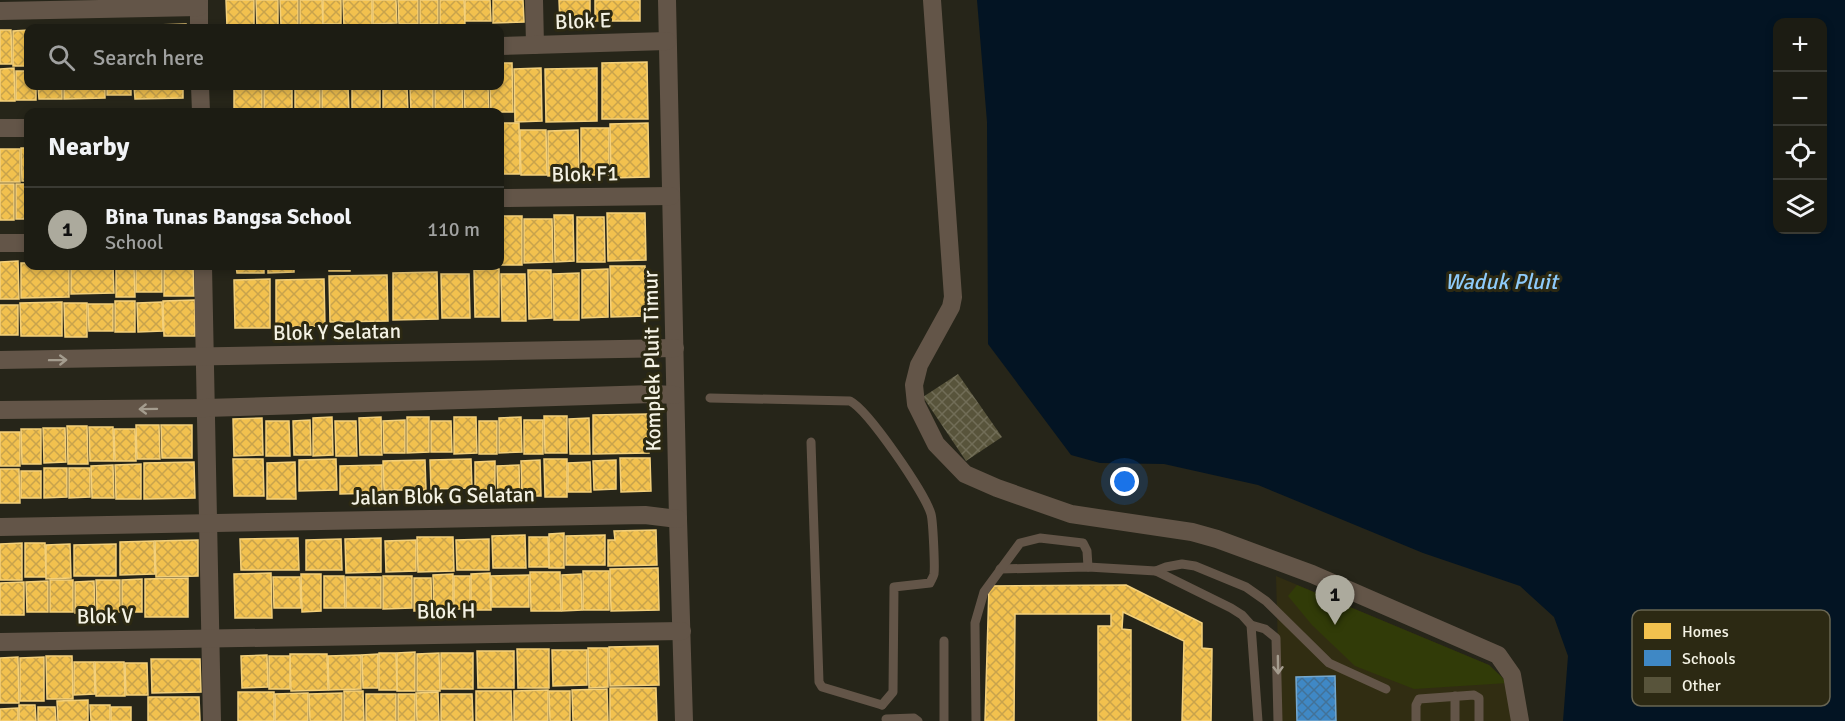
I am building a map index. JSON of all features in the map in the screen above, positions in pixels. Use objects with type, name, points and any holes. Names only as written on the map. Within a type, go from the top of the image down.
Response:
[{"type":"street","points":[[534,0],[534,45]]},
{"type":"street","name":"Komplek Pluit Timur","points":[[667,0],[684,721]]},
{"type":"street","points":[[932,0],[953,297],[951,307],[919,365],[914,385],[916,404],[936,444],[965,474],[997,488],[1071,514],[1192,532],[1216,539],[1312,574],[1498,655],[1512,675],[1520,721]]},
{"type":"street","points":[[0,11],[199,4],[199,24]]},
{"type":"street","name":"Blok E","points":[[504,46],[667,41]]},
{"type":"street","points":[[200,90],[201,108]]},
{"type":"street","points":[[0,128],[24,128]]},
{"type":"street","name":"Blok F1","points":[[504,198],[671,196]]},
{"type":"street","points":[[0,243],[24,243]]},
{"type":"street","points":[[203,270],[212,721]]},
{"type":"street","name":"Blok Y Selatan","points":[[0,360],[675,348]]},
{"type":"street","points":[[0,410],[206,408],[675,395]]},
{"type":"street","name":"Jalan Blok G Selatan","points":[[0,527],[645,515],[678,519]]},
{"type":"street","name":"Blok H","points":[[210,637],[682,631]]},
{"type":"street","name":"Blok V","points":[[0,642],[210,637]]},
{"type":"lane","points":[[710,399],[850,401],[858,406],[886,440],[911,478],[931,514],[934,574],[930,583],[894,587],[893,692],[882,705]]},
{"type":"lane","points":[[811,442],[819,682],[822,687],[882,705]]},
{"type":"lane","points":[[976,721],[975,622],[982,597],[1000,569],[1020,543],[1040,538],[1083,543],[1087,551],[1088,567]]},
{"type":"lane","points":[[1156,571],[1182,564],[1195,566],[1246,587],[1266,601],[1329,663],[1386,689]]},
{"type":"lane","points":[[1000,569],[1088,567],[1156,571],[1231,608],[1251,625],[1265,629],[1276,638],[1278,721]]},
{"type":"lane","points":[[1265,629],[1275,619],[1275,610]]},
{"type":"lane","points":[[1251,625],[1258,721]]},
{"type":"lane","points":[[1276,638],[1285,630],[1295,630]]},
{"type":"lane","points":[[944,641],[944,721]]},
{"type":"lane","points":[[1416,721],[1416,705],[1419,699],[1474,695],[1479,698],[1479,721]]},
{"type":"lane","points":[[1455,696],[1455,721]]},
{"type":"lane","points":[[882,705],[887,720],[914,718],[918,721]]},
{"type":"shaded area","points":[[1276,576],[1489,665],[1508,683],[1511,721],[1280,721]]},
{"type":"green space","points":[[1297,585],[1489,665],[1508,683],[1414,689],[1355,666],[1312,625],[1288,596]]},
{"type":"water","name":"Waduk Pluit","points":[[977,0],[1845,0],[1845,721],[1563,721],[1568,656],[1554,617],[1520,586],[1423,553],[1258,485],[1164,464],[1100,463],[1071,455],[988,344],[987,122]]},
{"type":"building: Homes","points":[[226,0],[254,0],[254,24],[227,24]]},
{"type":"building: Homes","points":[[256,0],[278,0],[278,24],[257,24]]},
{"type":"building: Homes","points":[[280,0],[298,0],[298,24],[281,24]]},
{"type":"building: Homes","points":[[300,0],[322,0],[323,24],[300,24]]},
{"type":"building: Homes","points":[[323,0],[341,0],[341,24],[323,24]]},
{"type":"building: Homes","points":[[343,0],[372,0],[372,24],[344,24]]},
{"type":"building: Homes","points":[[373,0],[396,0],[397,23],[373,24]]},
{"type":"building: Homes","points":[[398,0],[418,0],[418,24],[399,24]]},
{"type":"building: Homes","points":[[420,0],[438,0],[438,24],[420,24]]},
{"type":"building: Homes","points":[[440,0],[464,0],[465,24],[440,24]]},
{"type":"building: Homes","points":[[465,0],[490,0],[491,21],[465,21]]},
{"type":"building: Homes","points":[[493,0],[523,0],[524,22],[493,23]]},
{"type":"building: Homes","points":[[559,0],[590,0],[590,22],[560,23]]},
{"type":"building: Homes","points":[[595,0],[640,0],[640,21],[595,21]]},
{"type":"building: Homes","points":[[0,30],[11,30],[12,64],[0,64]]},
{"type":"building: Homes","points":[[24,30],[24,66],[13,66],[13,31]]},
{"type":"building: Homes","points":[[647,62],[648,119],[602,119],[602,63]]},
{"type":"building: Homes","points":[[504,63],[512,63],[513,112],[504,112],[504,108],[491,108],[490,90],[504,90]]},
{"type":"building: Homes","points":[[14,68],[15,101],[0,101],[0,69]]},
{"type":"building: Homes","points":[[541,68],[542,121],[515,122],[514,69]]},
{"type":"building: Homes","points":[[597,68],[597,121],[546,122],[545,69]]},
{"type":"building: Homes","points":[[16,71],[24,71],[24,90],[36,90],[36,100],[16,100]]},
{"type":"building: Homes","points":[[38,90],[62,90],[62,99],[39,99]]},
{"type":"building: Homes","points":[[64,90],[105,90],[105,98],[64,99]]},
{"type":"building: Homes","points":[[107,90],[131,90],[131,95],[107,95]]},
{"type":"building: Homes","points":[[134,90],[183,90],[183,98],[135,99]]},
{"type":"building: Homes","points":[[234,90],[262,90],[262,108],[234,108]]},
{"type":"building: Homes","points":[[264,90],[292,90],[292,108],[264,108]]},
{"type":"building: Homes","points":[[295,90],[320,90],[320,108],[295,108]]},
{"type":"building: Homes","points":[[322,90],[348,90],[349,108],[322,108]]},
{"type":"building: Homes","points":[[352,90],[380,90],[380,108],[352,108]]},
{"type":"building: Homes","points":[[383,90],[407,90],[408,108],[383,108]]},
{"type":"building: Homes","points":[[410,90],[433,90],[433,108],[411,108]]},
{"type":"building: Homes","points":[[435,90],[462,90],[463,108],[435,108]]},
{"type":"building: Homes","points":[[464,90],[488,90],[489,108],[465,108]]},
{"type":"building: Homes","points":[[504,123],[519,123],[520,174],[504,174]]},
{"type":"building: Homes","points":[[648,123],[649,177],[611,178],[610,124]]},
{"type":"building: Homes","points":[[581,128],[609,128],[609,175],[581,175]]},
{"type":"building: Homes","points":[[520,130],[546,130],[547,175],[521,175]]},
{"type":"building: Homes","points":[[578,130],[579,175],[548,176],[548,131]]},
{"type":"building: Homes","points":[[21,148],[24,148],[24,181],[22,181]]},
{"type":"building: Homes","points":[[0,149],[20,149],[20,182],[0,182]]},
{"type":"building: Homes","points":[[0,184],[14,184],[14,220],[0,220]]},
{"type":"building: Homes","points":[[16,184],[24,184],[24,219],[16,219]]},
{"type":"building: Homes","points":[[607,213],[645,213],[646,260],[608,261]]},
{"type":"building: Homes","points":[[554,215],[573,215],[574,261],[555,262]]},
{"type":"building: Homes","points":[[504,216],[522,216],[522,265],[504,265]]},
{"type":"building: Homes","points":[[577,217],[604,217],[605,262],[577,262]]},
{"type":"building: Homes","points":[[524,219],[552,219],[553,262],[524,263]]},
{"type":"building: Homes","points":[[18,261],[19,299],[0,299],[0,262]]},
{"type":"building: Homes","points":[[21,263],[24,263],[24,270],[69,270],[69,297],[21,298]]},
{"type":"building: Homes","points":[[610,266],[645,266],[646,316],[611,317]]},
{"type":"building: Homes","points":[[608,269],[608,317],[582,318],[582,270]]},
{"type":"building: Homes","points":[[71,270],[113,270],[114,293],[71,294]]},
{"type":"building: Homes","points":[[116,270],[134,270],[135,297],[116,297]]},
{"type":"building: Homes","points":[[136,270],[162,270],[162,292],[136,292]]},
{"type":"building: Homes","points":[[164,270],[193,270],[194,296],[164,296]]},
{"type":"building: Homes","points":[[237,270],[264,270],[264,273],[237,273]]},
{"type":"building: Homes","points":[[268,270],[294,270],[294,272],[268,273]]},
{"type":"building: Homes","points":[[474,270],[499,270],[499,317],[475,317]]},
{"type":"building: Homes","points":[[528,270],[551,270],[552,318],[529,319]]},
{"type":"building: Homes","points":[[437,272],[438,319],[393,320],[393,273]]},
{"type":"building: Homes","points":[[579,273],[579,320],[554,320],[553,274]]},
{"type":"building: Homes","points":[[441,274],[469,274],[470,318],[442,318]]},
{"type":"building: Homes","points":[[501,274],[525,274],[526,321],[502,321]]},
{"type":"building: Homes","points":[[387,275],[388,321],[330,322],[329,276]]},
{"type":"building: Homes","points":[[270,279],[270,328],[235,328],[234,280]]},
{"type":"building: Homes","points":[[324,279],[325,326],[276,327],[276,280]]},
{"type":"building: Homes","points":[[195,300],[195,336],[164,336],[163,301]]},
{"type":"building: Homes","points":[[115,301],[135,301],[135,332],[115,332]]},
{"type":"building: Homes","points":[[62,302],[62,336],[21,336],[20,303]]},
{"type":"building: Homes","points":[[162,302],[163,331],[138,332],[137,303]]},
{"type":"building: Homes","points":[[64,303],[87,303],[87,337],[65,337]]},
{"type":"building: Homes","points":[[88,304],[113,304],[113,331],[89,331]]},
{"type":"building: Homes","points":[[0,305],[18,305],[18,335],[0,335]]},
{"type":"building: Homes","points":[[648,414],[649,453],[593,454],[593,415]]},
{"type":"building: Homes","points":[[544,416],[567,416],[567,453],[545,453]]},
{"type":"building: Homes","points":[[332,417],[333,455],[313,456],[313,418]]},
{"type":"building: Homes","points":[[381,417],[382,455],[360,455],[359,418]]},
{"type":"building: Homes","points":[[407,417],[429,417],[429,452],[407,453]]},
{"type":"building: Homes","points":[[454,417],[476,417],[477,453],[454,454]]},
{"type":"building: Homes","points":[[521,417],[522,452],[499,453],[499,418]]},
{"type":"building: Homes","points":[[262,418],[263,455],[234,456],[233,419]]},
{"type":"building: Homes","points":[[589,418],[590,454],[570,454],[569,419]]},
{"type":"building: Homes","points":[[310,420],[311,455],[294,455],[293,421]]},
{"type":"building: Homes","points":[[405,420],[405,453],[384,453],[383,421]]},
{"type":"building: Homes","points":[[524,420],[543,420],[543,454],[524,454]]},
{"type":"building: Homes","points":[[266,421],[289,421],[290,456],[266,456]]},
{"type":"building: Homes","points":[[335,421],[356,421],[357,456],[336,456]]},
{"type":"building: Homes","points":[[431,421],[451,421],[452,452],[431,452]]},
{"type":"building: Homes","points":[[479,421],[497,421],[497,454],[479,454]]},
{"type":"building: Homes","points":[[136,425],[159,425],[160,459],[137,459]]},
{"type":"building: Homes","points":[[161,425],[192,425],[192,458],[162,458]]},
{"type":"building: Homes","points":[[67,426],[87,426],[88,464],[68,464]]},
{"type":"building: Homes","points":[[89,427],[113,427],[114,461],[90,461]]},
{"type":"building: Homes","points":[[43,428],[65,428],[66,462],[44,463]]},
{"type":"building: Homes","points":[[21,429],[41,429],[41,464],[22,464]]},
{"type":"building: Homes","points":[[114,429],[135,429],[136,461],[115,461]]},
{"type":"building: Homes","points":[[0,432],[20,432],[20,466],[0,466]]},
{"type":"building: Homes","points":[[620,458],[650,458],[651,491],[621,492]]},
{"type":"building: Homes","points":[[233,459],[263,459],[264,496],[234,496]]},
{"type":"building: Homes","points":[[336,459],[337,490],[299,491],[299,460]]},
{"type":"building: Homes","points":[[471,459],[472,488],[431,489],[430,460]]},
{"type":"building: Homes","points":[[544,459],[567,459],[567,497],[545,497]]},
{"type":"building: Homes","points":[[425,460],[426,490],[384,490],[383,461]]},
{"type":"building: Homes","points":[[540,460],[541,496],[522,496],[521,461]]},
{"type":"building: Homes","points":[[616,460],[616,489],[594,490],[593,461]]},
{"type":"building: Homes","points":[[495,461],[495,491],[475,491],[475,462]]},
{"type":"building: Homes","points":[[194,462],[195,498],[144,499],[144,463]]},
{"type":"building: Homes","points":[[295,462],[296,499],[267,499],[267,463]]},
{"type":"building: Homes","points":[[590,462],[591,492],[568,492],[568,463]]},
{"type":"building: Homes","points":[[141,464],[141,499],[116,499],[115,465]]},
{"type":"building: Homes","points":[[113,465],[114,498],[92,498],[91,466]]},
{"type":"building: Homes","points":[[382,465],[382,493],[340,494],[340,466]]},
{"type":"building: Homes","points":[[519,465],[520,502],[498,502],[497,466]]},
{"type":"building: Homes","points":[[44,468],[67,468],[67,497],[44,498]]},
{"type":"building: Homes","points":[[69,468],[90,468],[90,497],[69,498]]},
{"type":"building: Homes","points":[[0,469],[19,469],[20,503],[0,503]]},
{"type":"building: Homes","points":[[21,471],[41,471],[41,498],[21,498]]},
{"type":"building: Homes","points":[[656,530],[657,565],[608,566],[608,540],[615,540],[614,531]]},
{"type":"building: Homes","points":[[564,533],[564,568],[549,568],[549,534]]},
{"type":"building: Homes","points":[[525,535],[526,568],[493,568],[492,536]]},
{"type":"building: Homes","points":[[605,535],[605,565],[566,565],[566,536]]},
{"type":"building: Homes","points":[[417,537],[453,537],[454,571],[418,572]]},
{"type":"building: Homes","points":[[529,537],[548,537],[549,567],[529,567]]},
{"type":"building: Homes","points":[[298,538],[299,570],[241,570],[240,539]]},
{"type":"building: Homes","points":[[381,538],[381,572],[346,573],[345,539]]},
{"type":"building: Homes","points":[[341,539],[342,570],[306,570],[306,540]]},
{"type":"building: Homes","points":[[489,539],[489,570],[457,570],[456,540]]},
{"type":"building: Homes","points":[[198,540],[198,576],[156,577],[155,541]]},
{"type":"building: Homes","points":[[416,540],[416,571],[386,572],[385,541]]},
{"type":"building: Homes","points":[[154,541],[155,574],[120,575],[120,542]]},
{"type":"building: Homes","points":[[22,543],[22,580],[0,580],[0,544]]},
{"type":"building: Homes","points":[[25,543],[45,543],[46,577],[25,577]]},
{"type":"building: Homes","points":[[70,544],[71,578],[46,579],[46,545]]},
{"type":"building: Homes","points":[[116,544],[116,576],[74,576],[74,545]]},
{"type":"building: Homes","points":[[658,568],[659,610],[611,611],[610,569]]},
{"type":"building: Homes","points":[[583,571],[609,571],[609,610],[583,610]]},
{"type":"building: Homes","points":[[530,572],[560,572],[561,611],[531,611]]},
{"type":"building: Homes","points":[[271,573],[272,618],[235,618],[234,574]]},
{"type":"building: Homes","points":[[490,573],[491,610],[471,610],[471,574]]},
{"type":"building: Homes","points":[[301,574],[321,574],[321,611],[302,612]]},
{"type":"building: Homes","points":[[453,574],[453,613],[434,614],[433,575]]},
{"type":"building: Homes","points":[[581,574],[582,610],[562,611],[562,575]]},
{"type":"building: Homes","points":[[529,575],[529,607],[492,607],[491,576]]},
{"type":"building: Homes","points":[[324,576],[344,576],[345,608],[324,608]]},
{"type":"building: Homes","points":[[383,576],[412,576],[412,608],[383,609]]},
{"type":"building: Homes","points":[[454,576],[470,576],[470,609],[454,609]]},
{"type":"building: Homes","points":[[273,577],[300,577],[301,608],[274,608]]},
{"type":"building: Homes","points":[[346,577],[381,577],[381,608],[346,608]]},
{"type":"building: Homes","points":[[188,578],[188,617],[145,617],[145,579]]},
{"type":"building: Homes","points":[[414,578],[431,578],[432,611],[414,611]]},
{"type":"building: Homes","points":[[142,579],[142,612],[122,612],[122,580]]},
{"type":"building: Homes","points":[[50,580],[73,580],[73,612],[50,612]]},
{"type":"building: Homes","points":[[96,580],[120,580],[120,612],[97,612]]},
{"type":"building: Homes","points":[[48,581],[48,612],[27,612],[26,582]]},
{"type":"building: Homes","points":[[94,581],[95,613],[75,613],[75,582]]},
{"type":"building: Homes","points":[[24,582],[24,615],[0,615],[0,583]]},
{"type":"building: Homes","points":[[1126,585],[1202,623],[1202,648],[1212,649],[1211,721],[1182,721],[1184,641],[1123,612],[1122,629],[1131,630],[1131,721],[1098,721],[1098,626],[1111,626],[1111,614],[1015,614],[1014,721],[985,721],[989,586]]},
{"type":"building: Homes","points":[[658,646],[659,685],[610,686],[609,647]]},
{"type":"building: Homes","points":[[588,648],[608,648],[608,687],[589,688]]},
{"type":"building: Homes","points":[[517,649],[549,649],[549,688],[518,688]]},
{"type":"building: Homes","points":[[552,650],[587,650],[587,685],[553,686]]},
{"type":"building: Homes","points":[[477,651],[514,651],[514,688],[478,688]]},
{"type":"building: Homes","points":[[415,652],[415,691],[397,691],[397,653]]},
{"type":"building: Homes","points":[[379,653],[396,653],[397,690],[379,690]]},
{"type":"building: Homes","points":[[439,653],[440,691],[417,691],[417,654]]},
{"type":"building: Homes","points":[[441,653],[473,653],[473,689],[441,689]]},
{"type":"building: Homes","points":[[290,654],[327,654],[328,690],[291,691]]},
{"type":"building: Homes","points":[[378,654],[378,688],[363,688],[362,655]]},
{"type":"building: Homes","points":[[267,655],[268,687],[242,688],[241,656]]},
{"type":"building: Homes","points":[[361,655],[361,689],[329,690],[328,656]]},
{"type":"building: Homes","points":[[46,656],[72,656],[73,699],[47,699]]},
{"type":"building: Homes","points":[[269,656],[290,656],[290,689],[269,689]]},
{"type":"building: Homes","points":[[18,657],[19,703],[0,703],[0,658]]},
{"type":"building: Homes","points":[[44,657],[44,701],[20,701],[20,658]]},
{"type":"building: Homes","points":[[151,659],[200,659],[201,692],[152,693]]},
{"type":"building: Homes","points":[[74,662],[94,662],[95,694],[74,695]]},
{"type":"building: Homes","points":[[95,662],[124,662],[125,696],[96,696]]},
{"type":"building: Homes","points":[[125,663],[147,663],[148,695],[126,695]]},
{"type":"building: Homes","points":[[610,688],[656,688],[657,721],[610,721]]},
{"type":"building: Homes","points":[[607,689],[608,721],[573,721],[572,690]]},
{"type":"building: Homes","points":[[548,690],[548,721],[514,721],[514,691]]},
{"type":"building: Homes","points":[[344,691],[363,691],[364,721],[344,721]]},
{"type":"building: Homes","points":[[476,691],[511,691],[512,721],[476,721]]},
{"type":"building: Homes","points":[[549,691],[570,691],[570,721],[550,721]]},
{"type":"building: Homes","points":[[238,692],[274,692],[274,721],[238,721]]},
{"type":"building: Homes","points":[[438,692],[439,721],[417,721],[416,693]]},
{"type":"building: Homes","points":[[308,693],[308,721],[275,721],[275,694]]},
{"type":"building: Homes","points":[[342,693],[342,721],[310,721],[309,694]]},
{"type":"building: Homes","points":[[366,694],[396,694],[396,721],[366,721]]},
{"type":"building: Homes","points":[[398,694],[415,694],[415,721],[398,721]]},
{"type":"building: Homes","points":[[441,694],[472,694],[473,721],[441,721]]},
{"type":"building: Homes","points":[[148,697],[199,697],[200,721],[148,721]]},
{"type":"building: Homes","points":[[88,700],[88,721],[58,721],[57,701]]},
{"type":"building: Homes","points":[[19,705],[35,705],[36,721],[19,721]]},
{"type":"building: Homes","points":[[90,705],[110,705],[110,721],[91,721]]},
{"type":"building: Homes","points":[[38,707],[55,707],[56,721],[38,721]]},
{"type":"building: Homes","points":[[111,707],[131,707],[131,721],[111,721]]},
{"type":"building: Homes","points":[[18,708],[18,721],[0,721],[0,709]]},
{"type":"building: Schools","points":[[1335,676],[1336,721],[1297,721],[1296,677]]},
{"type":"building: Other","points":[[958,374],[1002,437],[966,461],[923,397]]},
{"type":"place","name":"Bina Tunas Bangsa School","points":[[1335,625]]}]
